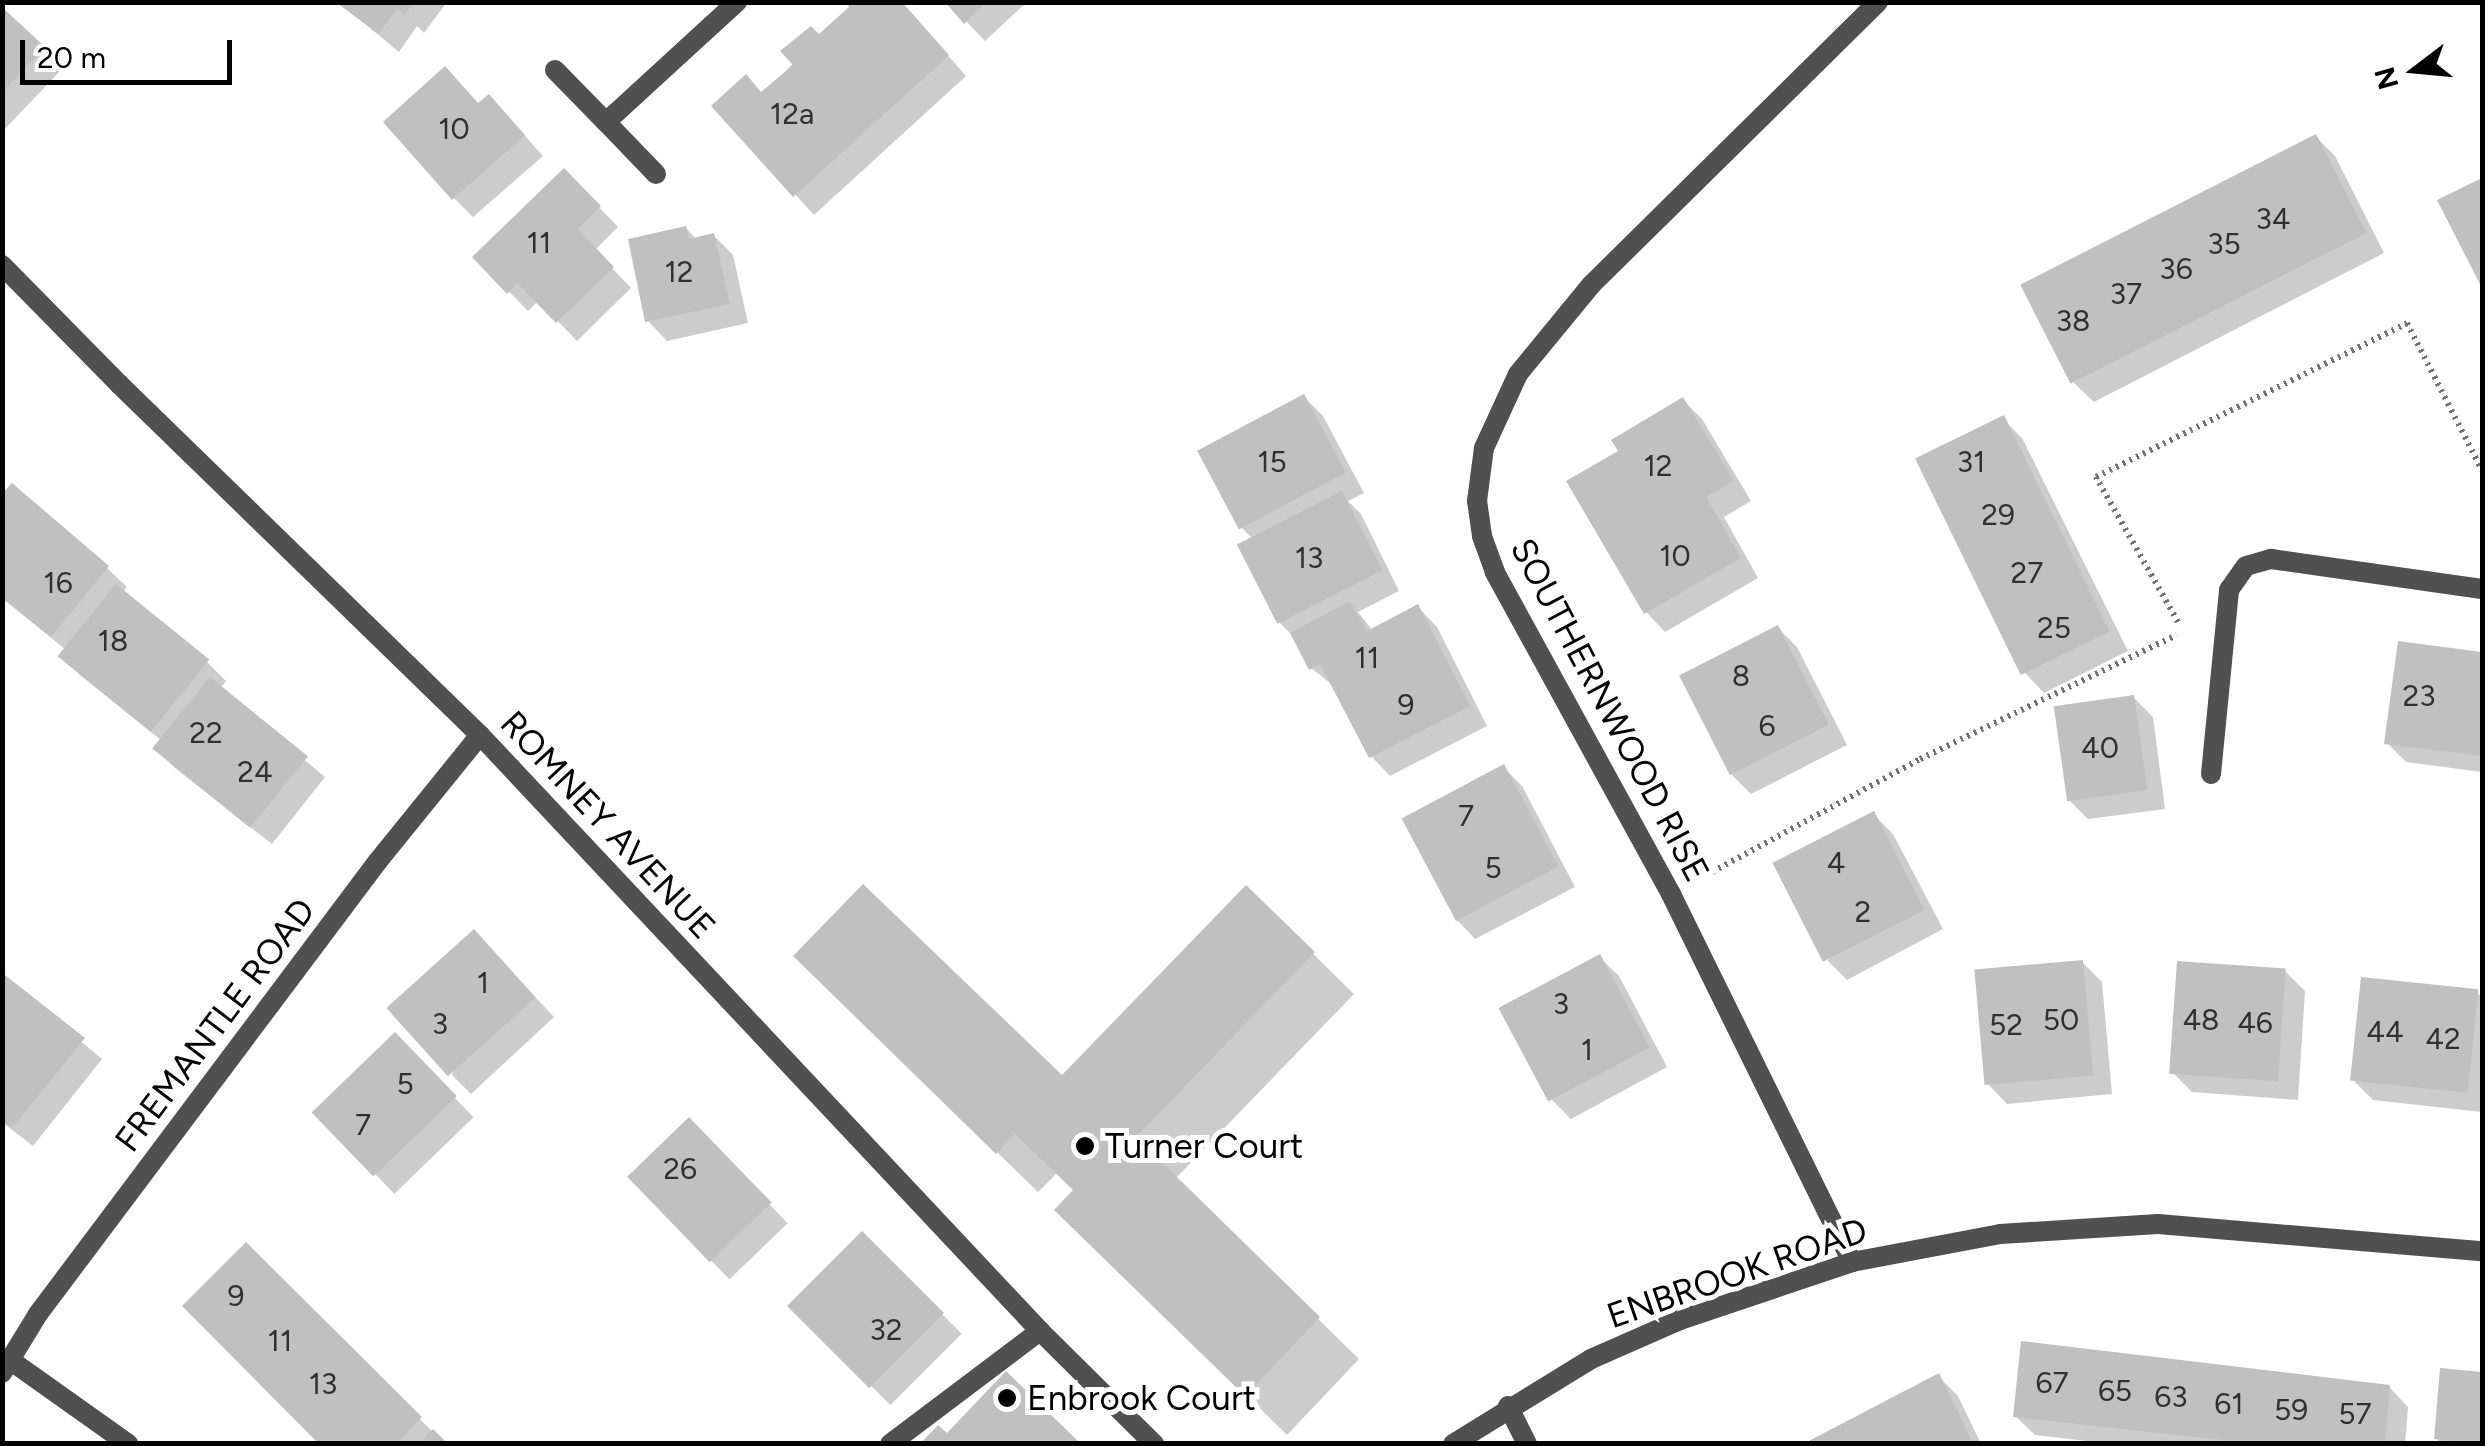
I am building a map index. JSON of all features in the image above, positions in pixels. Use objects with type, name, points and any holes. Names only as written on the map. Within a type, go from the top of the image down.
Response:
[{"type":"street","points":[[606,122],[737,2]]},
{"type":"street","name":"SOUTHERNWOOD RISE","points":[[1852,1262],[1671,894],[1495,572],[1482,536],[1478,501],[1484,448],[1518,374],[1591,285],[1878,2]]},
{"type":"street","points":[[554,70],[656,174]]},
{"type":"street","name":"ROMNEY AVENUE","points":[[2,265],[118,384],[480,736],[1040,1331],[1154,1444]]},
{"type":"street","points":[[2211,774],[2230,590],[2246,566],[2271,559],[2298,561],[2482,589]]},
{"type":"street","name":"FREMANTLE ROAD","points":[[128,1444],[6,1367],[38,1314],[355,892],[480,736]]},
{"type":"street","name":"ENBROOK ROAD","points":[[1454,1444],[1508,1406],[1590,1359],[1680,1320],[1852,1262],[2000,1234],[2158,1224],[2482,1251]]},
{"type":"street","points":[[890,1444],[1040,1331]]},
{"type":"street","points":[[1508,1406],[1527,1444]]},
{"type":"path","points":[[1671,894],[1920,759],[2184,632],[2096,477],[2408,323],[2482,470]]},
{"type":"building","points":[[336,2],[414,2],[404,16],[398,8],[378,34]]},
{"type":"building","points":[[845,2],[902,2],[949,55],[793,197],[711,106],[746,74],[761,92],[793,65],[780,51],[811,26],[819,34],[849,7]]},
{"type":"building","points":[[945,2],[987,2],[964,24]]},
{"type":"building","points":[[2,7],[45,47],[2,93]]},
{"type":"building","points":[[445,66],[478,103],[489,94],[525,135],[452,200],[383,122]]},
{"type":"building","points":[[2316,134],[2366,233],[2071,384],[2020,285]]},
{"type":"building","points":[[564,168],[601,206],[578,229],[614,267],[556,323],[517,283],[507,294],[472,257]]},
{"type":"building","points":[[2482,178],[2482,288],[2437,200]]},
{"type":"building","points":[[686,226],[689,239],[714,233],[730,304],[645,322],[628,239]]},
{"type":"building","points":[[1304,394],[1346,473],[1239,529],[1197,451]]},
{"type":"building","points":[[1683,397],[1734,481],[1706,497],[1741,558],[1644,614],[1566,481],[1618,451],[1611,440]]},
{"type":"building","points":[[2004,415],[2110,632],[2021,675],[1915,458]]},
{"type":"building","points":[[12,483],[109,566],[51,637],[2,598],[2,494]]},
{"type":"building","points":[[1342,491],[1382,570],[1277,624],[1237,545]]},
{"type":"building","points":[[116,584],[209,660],[151,732],[57,656]]},
{"type":"building","points":[[1350,601],[1367,631],[1418,604],[1470,706],[1369,758],[1320,664],[1309,670],[1290,633]]},
{"type":"building","points":[[1778,625],[1829,725],[1730,775],[1679,675]]},
{"type":"building","points":[[2398,641],[2482,652],[2482,756],[2384,744]]},
{"type":"building","points":[[210,677],[308,756],[250,828],[152,748]]},
{"type":"building","points":[[2134,695],[2147,790],[2067,801],[2054,706]]},
{"type":"building","points":[[1504,764],[1558,866],[1456,921],[1402,818]]},
{"type":"building","points":[[1874,811],[1924,910],[1823,962],[1772,863]]},
{"type":"building","name":"Turner Court","points":[[863,884],[1062,1075],[1246,885],[1315,952],[1136,1137],[1320,1317],[1245,1396],[1054,1210],[1073,1190],[1015,1134],[996,1154],[793,956]]},
{"type":"building","points":[[474,929],[536,997],[448,1076],[386,1008]]},
{"type":"building","points":[[1600,954],[1650,1048],[1548,1102],[1498,1008]]},
{"type":"building","points":[[2083,960],[2093,1076],[1985,1085],[1974,969]]},
{"type":"building","points":[[2177,961],[2286,969],[2278,1081],[2169,1074]]},
{"type":"building","points":[[5,975],[85,1038],[12,1128],[2,1121]]},
{"type":"building","points":[[2361,977],[2478,989],[2467,1093],[2350,1080]]},
{"type":"building","points":[[395,1032],[457,1096],[373,1177],[312,1113]]},
{"type":"building","points":[[689,1117],[772,1203],[710,1262],[627,1177]]},
{"type":"building","points":[[862,1231],[944,1313],[869,1388],[787,1306]]},
{"type":"building","points":[[246,1242],[422,1417],[396,1444],[319,1444],[182,1306]]},
{"type":"building","points":[[2021,1341],[2390,1385],[2385,1444],[2260,1444],[2013,1417]]},
{"type":"building","points":[[2440,1368],[2482,1372],[2482,1444],[2434,1439]]},
{"type":"building","name":"Enbrook Court","points":[[1006,1371],[1081,1444],[920,1444],[938,1425],[947,1433]]},
{"type":"building","points":[[1939,1373],[1972,1441],[1967,1444],[1803,1444]]},
{"type":"building","points":[[433,1429],[448,1444],[419,1444]]},
{"type":"place","name":"Turner Court","points":[[1085,1146]]},
{"type":"place","name":"Enbrook Court","points":[[1007,1398]]}]
